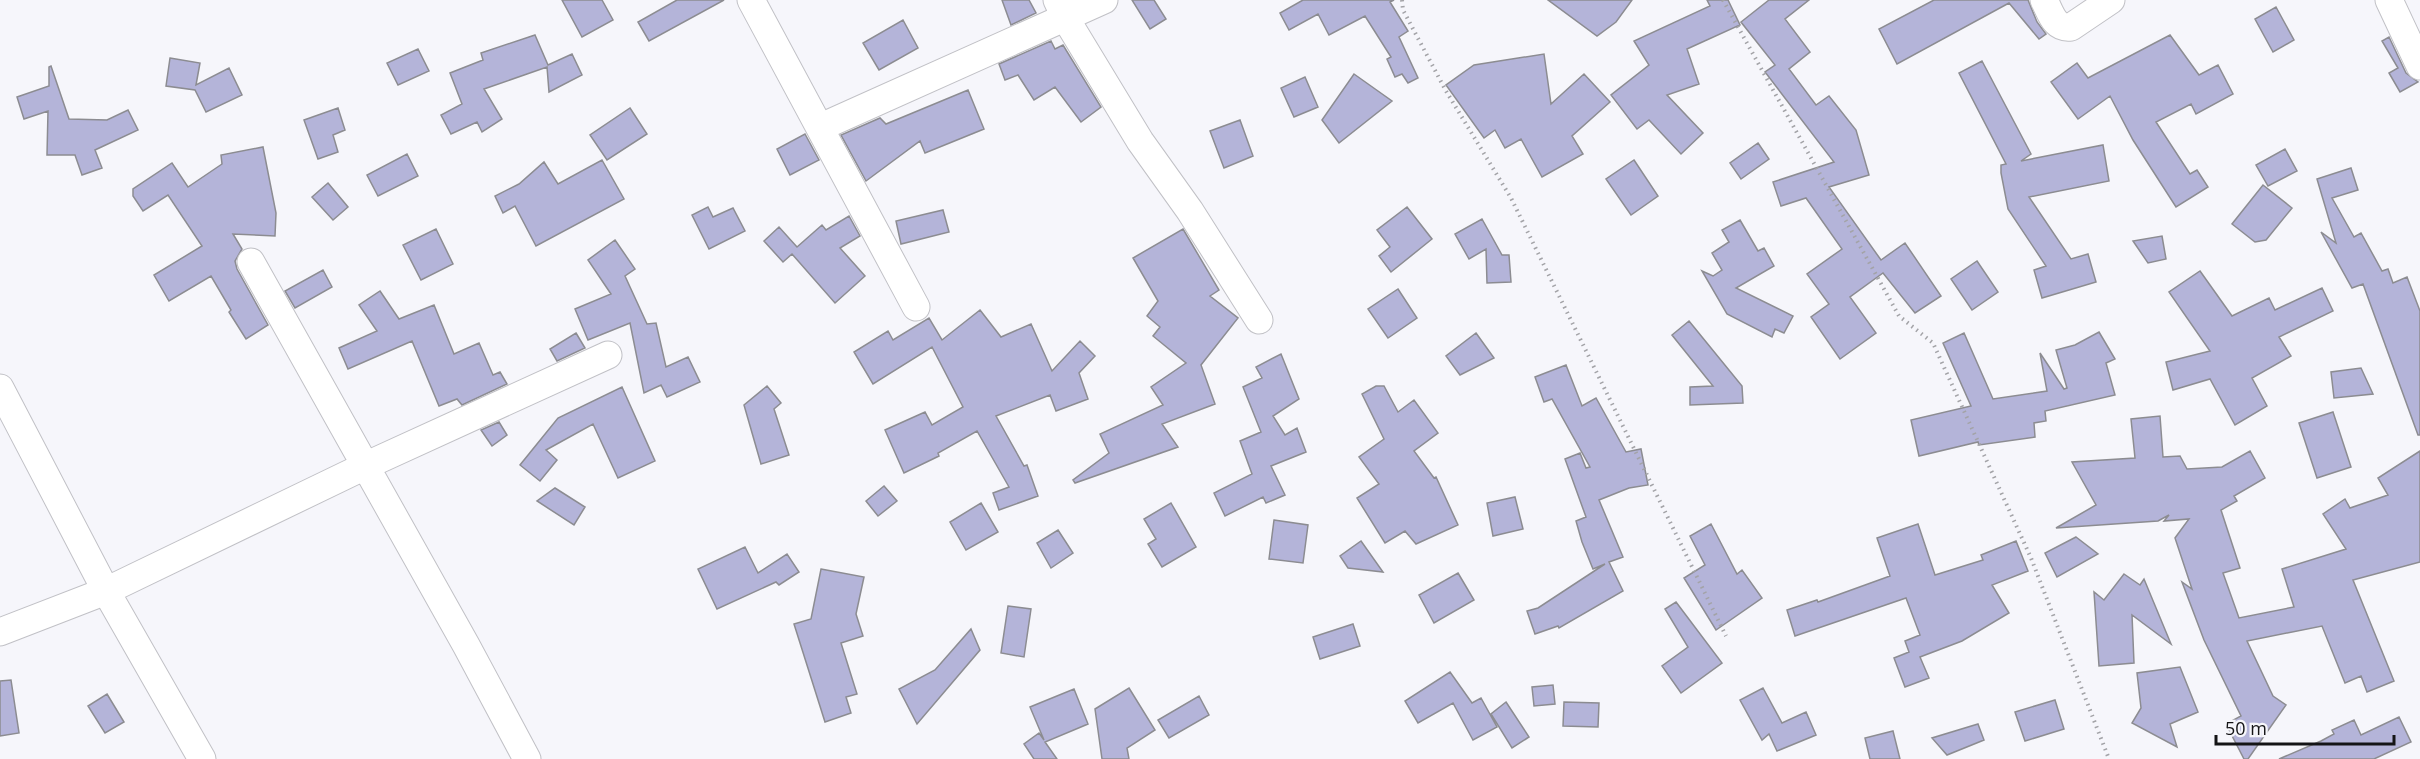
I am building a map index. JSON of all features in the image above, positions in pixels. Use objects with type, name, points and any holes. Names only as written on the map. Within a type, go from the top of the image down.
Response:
[{"type":"street","points":[[752,0],[916,307]]},
{"type":"street","points":[[821,127],[1062,9],[1104,0]]},
{"type":"street","points":[[2044,0],[2055,22],[2065,28],[2071,27],[2111,0]]},
{"type":"street","points":[[2389,0],[2420,66]]},
{"type":"street","points":[[1062,9],[1140,141],[1190,211],[1259,320]]},
{"type":"street","points":[[251,262],[527,759]]},
{"type":"street","points":[[0,632],[106,591],[365,466],[608,355]]},
{"type":"street","points":[[0,388],[106,591],[202,759]]},
{"type":"path","points":[[1402,0],[1403,10],[1446,92],[1511,198],[1726,636]]},
{"type":"path","points":[[1723,0],[1899,316],[1933,343],[2031,558],[2109,759]]},
{"type":"building","points":[[562,0],[602,0],[613,20],[582,37]]},
{"type":"building","points":[[677,0],[724,0],[649,41],[638,22]]},
{"type":"building","points":[[1002,0],[1029,0],[1036,13],[1011,25]]},
{"type":"building","points":[[1132,0],[1154,0],[1166,19],[1150,29]]},
{"type":"building","points":[[1303,0],[1394,0],[1390,2],[1408,31],[1399,37],[1418,78],[1408,83],[1402,74],[1395,77],[1387,59],[1391,57],[1365,16],[1329,35],[1318,14],[1289,30],[1280,13]]},
{"type":"building","points":[[1548,0],[1632,0],[1616,22],[1597,36]]},
{"type":"building","points":[[1707,0],[1728,0],[1740,25],[1687,49],[1699,84],[1667,95],[1703,133],[1681,154],[1649,120],[1637,129],[1611,95],[1649,65],[1634,41],[1710,6]]},
{"type":"building","points":[[1769,0],[1809,0],[1785,19],[1810,52],[1789,69],[1816,105],[1829,96],[1856,130],[1869,175],[1829,187],[1881,260],[1905,243],[1941,296],[1915,313],[1883,273],[1850,297],[1876,333],[1840,359],[1811,317],[1829,304],[1807,274],[1842,249],[1806,198],[1781,206],[1773,182],[1834,162],[1765,72],[1775,65],[1741,22]]},
{"type":"building","points":[[1934,0],[2028,0],[2037,22],[2046,34],[2039,39],[2009,3],[1897,64],[1879,29]]},
{"type":"building","points":[[2276,7],[2294,40],[2273,52],[2255,19]]},
{"type":"building","points":[[903,20],[918,48],[879,70],[863,43]]},
{"type":"building","points":[[535,35],[548,65],[572,54],[582,75],[549,92],[547,67],[484,89],[502,119],[482,132],[477,122],[451,134],[441,115],[462,104],[450,73],[483,60],[481,53]]},
{"type":"building","points":[[2170,35],[2199,75],[2218,65],[2233,94],[2196,114],[2191,104],[2156,122],[2190,174],[2197,170],[2208,187],[2176,207],[2133,140],[2110,96],[2078,119],[2051,82],[2077,63],[2088,78]]},
{"type":"building","points":[[2389,37],[2406,73],[2418,82],[2400,92],[2389,73],[2398,68],[2382,41]]},
{"type":"building","points":[[1051,41],[1055,49],[1063,45],[1101,107],[1081,122],[1055,87],[1034,100],[1018,75],[1005,80],[999,64]]},
{"type":"building","points":[[418,49],[429,71],[398,85],[387,63]]},
{"type":"building","points":[[1544,54],[1551,104],[1584,74],[1610,102],[1572,136],[1583,154],[1542,177],[1521,139],[1505,148],[1495,130],[1484,138],[1446,85],[1474,65]]},
{"type":"building","points":[[170,58],[200,63],[196,85],[229,68],[242,95],[206,112],[195,90],[166,86]]},
{"type":"building","points":[[1982,61],[2031,154],[2021,161],[2103,145],[2109,181],[2029,197],[2071,259],[2088,254],[2096,282],[2042,298],[2034,270],[2046,266],[2008,209],[2001,173],[2001,165],[2006,164],[1959,73]]},
{"type":"building","points":[[51,66],[69,119],[107,120],[128,110],[138,130],[95,150],[102,168],[82,175],[75,155],[47,155],[48,111],[24,119],[17,97],[49,86],[49,67]]},
{"type":"building","points":[[1354,74],[1392,101],[1339,143],[1322,120]]},
{"type":"building","points":[[1305,77],[1318,107],[1294,117],[1281,88]]},
{"type":"building","points":[[968,90],[984,129],[925,153],[920,141],[866,181],[841,135],[880,118],[886,124]]},
{"type":"building","points":[[338,108],[345,130],[333,135],[338,152],[318,159],[304,120]]},
{"type":"building","points":[[630,108],[647,134],[607,160],[590,135]]},
{"type":"building","points":[[1240,120],[1253,156],[1224,168],[1210,131]]},
{"type":"building","points":[[805,134],[819,160],[790,175],[777,149]]},
{"type":"building","points":[[1758,143],[1769,159],[1741,179],[1730,163]]},
{"type":"building","points":[[263,147],[276,213],[275,236],[233,234],[242,249],[235,261],[237,269],[268,325],[246,339],[211,276],[169,301],[154,275],[202,246],[168,195],[143,211],[133,196],[133,189],[172,163],[188,187],[222,164],[221,155]]},
{"type":"building","points":[[2285,149],[2297,171],[2268,186],[2256,165]]},
{"type":"building","points":[[407,154],[418,176],[378,196],[367,175]]},
{"type":"building","points":[[602,160],[624,199],[536,246],[515,206],[503,213],[495,196],[519,184],[544,162],[558,184]]},
{"type":"building","points":[[1634,160],[1658,196],[1631,215],[1606,179]]},
{"type":"building","points":[[2351,168],[2358,190],[2332,198],[2354,237],[2361,233],[2382,271],[2388,269],[2393,283],[2407,277],[2420,311],[2420,435],[2418,435],[2363,284],[2352,288],[2321,232],[2336,243],[2317,179]]},
{"type":"building","points":[[328,183],[348,207],[333,220],[312,197]]},
{"type":"building","points":[[2263,185],[2292,208],[2266,240],[2255,242],[2232,224]]},
{"type":"building","points":[[708,207],[713,217],[733,208],[745,231],[709,249],[692,215]]},
{"type":"building","points":[[1407,207],[1432,239],[1391,272],[1379,256],[1390,247],[1377,230]]},
{"type":"building","points":[[943,210],[949,232],[901,244],[896,221]]},
{"type":"building","points":[[849,216],[860,236],[840,248],[865,276],[835,303],[792,254],[783,262],[764,241],[779,227],[797,247],[822,225],[826,230]]},
{"type":"building","points":[[1482,219],[1502,255],[1509,255],[1511,282],[1487,283],[1486,249],[1469,259],[1455,234]]},
{"type":"building","points":[[1740,220],[1758,251],[1764,248],[1774,266],[1736,288],[1793,316],[1784,333],[1775,329],[1772,337],[1727,314],[1702,271],[1713,276],[1722,270],[1712,253],[1729,242],[1722,230]]},
{"type":"building","points":[[436,229],[453,264],[421,280],[403,245]]},
{"type":"building","points":[[1183,229],[1219,290],[1210,296],[1238,318],[1201,365],[1215,404],[1162,424],[1178,447],[1075,483],[1073,480],[1109,453],[1100,434],[1163,405],[1151,387],[1186,363],[1153,336],[1160,327],[1147,316],[1158,301],[1133,258]]},
{"type":"building","points":[[2162,236],[2166,259],[2148,263],[2133,241]]},
{"type":"building","points":[[615,240],[635,269],[625,276],[647,324],[656,323],[666,367],[688,357],[700,382],[667,397],[661,385],[644,393],[630,323],[588,340],[575,309],[611,294],[588,260]]},
{"type":"building","points":[[1977,261],[1998,292],[1972,310],[1951,279]]},
{"type":"building","points":[[323,270],[332,287],[295,308],[285,291]]},
{"type":"building","points":[[2200,271],[2232,316],[2269,298],[2275,310],[2322,288],[2333,311],[2279,337],[2291,356],[2252,378],[2267,406],[2235,425],[2210,379],[2173,390],[2166,362],[2210,351],[2169,292]]},
{"type":"building","points":[[1398,289],[1417,318],[1388,338],[1368,309]]},
{"type":"building","points":[[380,291],[399,319],[434,305],[454,354],[479,343],[493,375],[500,372],[507,384],[462,405],[457,399],[439,406],[412,341],[348,369],[339,348],[377,331],[359,305]]},
{"type":"building","points":[[980,310],[1001,337],[1031,324],[1052,371],[1080,341],[1095,356],[1079,373],[1088,399],[1056,411],[1050,395],[996,416],[1024,466],[1027,465],[1038,496],[999,510],[993,493],[1009,487],[977,431],[938,453],[939,456],[904,473],[885,430],[925,412],[932,425],[963,407],[932,347],[873,384],[854,352],[888,331],[893,340],[929,318],[942,340]]},
{"type":"building","points":[[1689,321],[1742,386],[1743,403],[1690,405],[1690,387],[1713,386],[1672,335]]},
{"type":"building","points":[[2099,332],[2115,359],[2106,363],[2115,395],[2045,411],[2046,421],[2034,423],[2035,437],[1979,445],[1978,442],[1919,456],[1911,420],[1971,406],[1943,343],[1964,333],[1993,399],[2047,391],[2040,353],[2064,389],[2067,388],[2056,350],[2075,345]]},
{"type":"building","points":[[576,333],[585,348],[557,361],[550,349]]},
{"type":"building","points":[[1476,333],[1494,358],[1460,375],[1446,356]]},
{"type":"building","points":[[1281,354],[1299,399],[1273,416],[1285,435],[1297,428],[1306,452],[1271,466],[1285,495],[1266,503],[1263,497],[1225,516],[1214,493],[1252,474],[1240,441],[1261,432],[1243,387],[1262,378],[1256,367]]},
{"type":"building","points":[[1566,365],[1582,406],[1596,398],[1626,452],[1641,449],[1648,485],[1629,488],[1599,500],[1623,557],[1609,562],[1623,591],[1559,628],[1558,626],[1535,634],[1527,611],[1538,608],[1605,564],[1593,569],[1582,542],[1576,521],[1586,517],[1565,459],[1580,453],[1586,468],[1590,467],[1552,399],[1544,402],[1535,377]]},
{"type":"building","points":[[2361,368],[2373,394],[2334,398],[2331,372]]},
{"type":"building","points":[[767,386],[781,403],[774,409],[789,455],[761,464],[744,405]]},
{"type":"building","points":[[1376,386],[1384,386],[1398,412],[1414,400],[1438,433],[1414,451],[1434,478],[1436,477],[1458,525],[1416,544],[1405,531],[1385,543],[1357,498],[1379,484],[1359,457],[1384,439],[1362,394]]},
{"type":"building","points":[[622,387],[655,461],[618,478],[593,424],[546,450],[557,460],[540,481],[520,465],[558,418]]},
{"type":"building","points":[[2333,412],[2351,467],[2317,478],[2299,423]]},
{"type":"building","points":[[2160,416],[2163,457],[2180,456],[2187,469],[2222,467],[2250,451],[2265,478],[2234,496],[2237,501],[2221,510],[2240,568],[2223,573],[2239,618],[2294,607],[2282,569],[2346,549],[2323,514],[2345,499],[2350,508],[2388,495],[2378,478],[2420,451],[2420,562],[2353,580],[2394,681],[2367,692],[2361,676],[2345,683],[2322,626],[2247,641],[2273,696],[2286,705],[2248,759],[2244,759],[2226,724],[2241,716],[2204,640],[2182,582],[2192,589],[2175,538],[2189,519],[2164,521],[2169,515],[2158,521],[2056,528],[2096,505],[2072,462],[2135,458],[2131,419]]},
{"type":"building","points":[[499,422],[507,435],[492,446],[481,430]]},
{"type":"building","points":[[884,486],[897,501],[878,516],[866,501]]},
{"type":"building","points":[[555,488],[585,507],[574,525],[537,501]]},
{"type":"building","points":[[1515,497],[1523,529],[1493,536],[1487,503]]},
{"type":"building","points":[[981,503],[998,532],[966,550],[950,522]]},
{"type":"building","points":[[1171,503],[1196,547],[1162,567],[1148,544],[1156,539],[1144,519]]},
{"type":"building","points":[[1274,520],[1308,525],[1303,563],[1269,559]]},
{"type":"building","points":[[1711,524],[1737,574],[1742,570],[1762,598],[1716,630],[1684,578],[1705,565],[1690,536]]},
{"type":"building","points":[[1918,524],[1935,575],[1983,560],[1981,555],[2016,541],[2028,571],[1992,585],[2009,613],[1962,641],[1920,657],[1929,678],[1905,687],[1894,658],[1909,652],[1905,641],[1920,635],[1906,598],[1795,636],[1787,610],[1817,600],[1818,602],[1890,576],[1877,538]]},
{"type":"building","points":[[1058,530],[1073,553],[1051,568],[1037,543]]},
{"type":"building","points":[[2076,537],[2098,554],[2057,577],[2045,553]]},
{"type":"building","points":[[1361,541],[1383,572],[1348,568],[1340,556]]},
{"type":"building","points":[[745,547],[758,573],[787,554],[799,572],[779,585],[776,582],[717,609],[698,569]]},
{"type":"building","points":[[821,569],[864,577],[856,614],[863,636],[841,643],[857,694],[846,697],[851,713],[825,722],[794,624],[811,619]]},
{"type":"building","points":[[1458,573],[1474,600],[1434,623],[1419,595]]},
{"type":"building","points":[[2124,574],[2140,585],[2144,579],[2171,644],[2132,615],[2134,663],[2099,666],[2094,592],[2104,600]]},
{"type":"building","points":[[1676,602],[1722,663],[1681,693],[1662,666],[1688,647],[1665,609]]},
{"type":"building","points":[[1008,606],[1031,609],[1024,657],[1001,653]]},
{"type":"building","points":[[1353,624],[1360,646],[1320,659],[1313,637]]},
{"type":"building","points":[[971,629],[980,650],[917,724],[899,689],[935,670]]},
{"type":"building","points":[[2180,667],[2198,712],[2170,724],[2177,747],[2132,723],[2141,708],[2137,673]]},
{"type":"building","points":[[1450,672],[1472,703],[1481,698],[1497,727],[1473,740],[1453,703],[1418,723],[1405,701]]},
{"type":"building","points":[[11,680],[19,733],[0,736],[0,681]]},
{"type":"building","points":[[1553,685],[1555,704],[1534,706],[1532,687]]},
{"type":"building","points":[[1129,688],[1155,730],[1127,748],[1129,759],[1102,759],[1095,709]]},
{"type":"building","points":[[1763,688],[1782,723],[1806,712],[1816,735],[1777,751],[1769,734],[1762,740],[1740,700]]},
{"type":"building","points":[[1074,689],[1088,724],[1045,742],[1057,759],[1034,759],[1024,744],[1039,733],[1044,740],[1030,707]]},
{"type":"building","points":[[107,694],[124,722],[105,733],[88,706]]},
{"type":"building","points":[[1199,696],[1209,715],[1169,738],[1158,720]]},
{"type":"building","points":[[2055,700],[2064,729],[2025,741],[2015,712]]},
{"type":"building","points":[[1506,702],[1529,737],[1512,748],[1491,714]]},
{"type":"building","points":[[1564,702],[1599,703],[1598,727],[1563,726]]},
{"type":"building","points":[[2399,717],[2411,742],[2374,759],[2279,759],[2321,741],[2334,734],[2332,730],[2354,720],[2361,735]]},
{"type":"building","points":[[1978,724],[1984,740],[1947,755],[1932,738]]},
{"type":"building","points":[[1893,731],[1900,759],[1870,759],[1865,738]]}]
